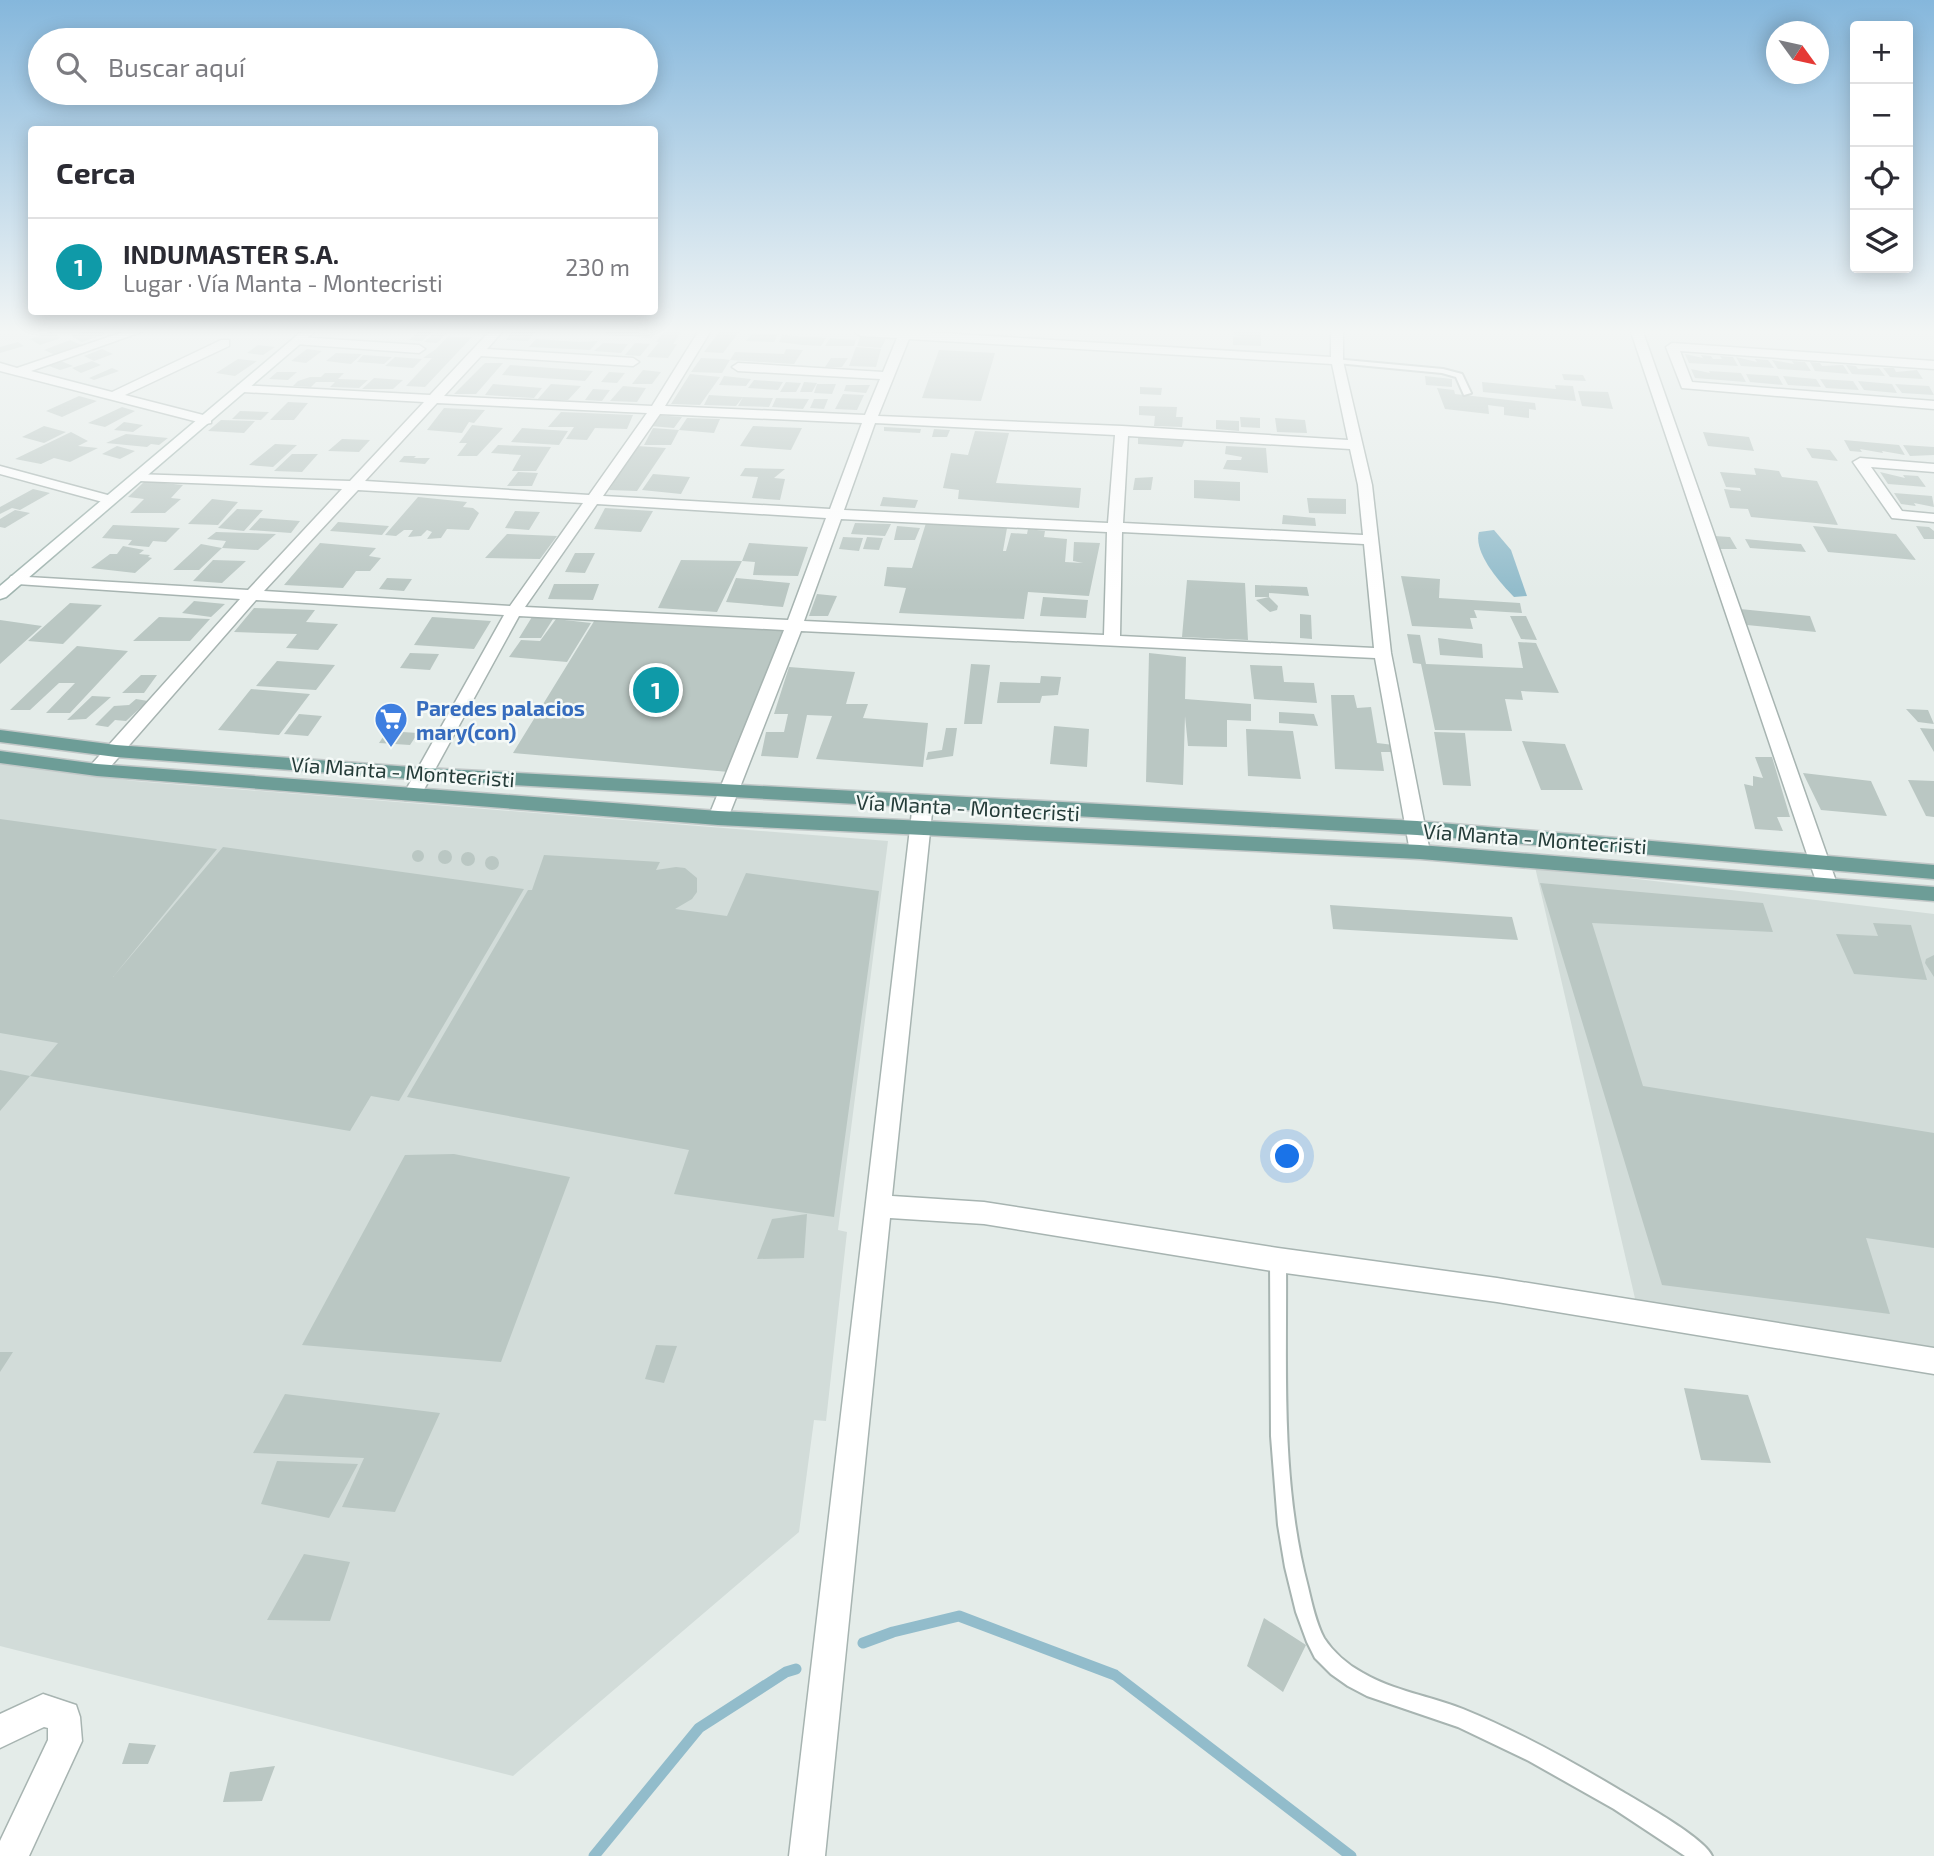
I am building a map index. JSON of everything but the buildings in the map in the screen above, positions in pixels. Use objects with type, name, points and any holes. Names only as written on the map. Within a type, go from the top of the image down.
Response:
[{"type":"main road","name":"Vía Manta - Montecristi","points":[[0,736],[116,751],[424,774],[727,792],[922,815],[1934,894]]},
{"type":"main road","name":"Vía Manta - Montecristi","points":[[0,757],[97,770],[718,818],[922,815],[1417,828],[1934,872]]},
{"type":"street","points":[[200,419],[206,420]]},
{"type":"street","points":[[97,770],[251,596],[417,419]]},
{"type":"street","points":[[412,795],[514,611],[649,419]]},
{"type":"street","points":[[818,419],[1122,430],[1357,445]]},
{"type":"street","points":[[1351,419],[1371,540],[1383,653],[1420,852]]},
{"type":"street","points":[[1667,419],[1827,884]]},
{"type":"street","points":[[0,594],[206,420]]},
{"type":"street","points":[[718,818],[795,624],[869,421]]},
{"type":"street","points":[[1112,641],[1115,529],[1122,430]]},
{"type":"street","points":[[1934,468],[1860,462],[1897,515],[1934,518]]},
{"type":"street","points":[[0,470],[110,500]]},
{"type":"street","points":[[139,477],[353,485],[836,514],[1371,540]]},
{"type":"street","points":[[17,579],[514,611],[1383,653]]},
{"type":"street","points":[[807,1856],[922,815]]},
{"type":"street","points":[[879,1206],[984,1213],[1278,1260],[1497,1290],[1934,1361]]},
{"type":"street","points":[[0,1731],[43,1710],[64,1717],[65,1741],[11,1856]]},
{"type":"lane","points":[[1278,1260],[1282,1478],[1286,1520],[1297,1585],[1308,1621],[1322,1651],[1345,1673],[1376,1690],[1475,1723],[1573,1773],[1664,1828],[1702,1856]]},
{"type":"shaded area","points":[[0,764],[134,781],[888,841],[838,1230],[847,1232],[826,1421],[814,1420],[799,1532],[513,1776],[0,1646]]},
{"type":"shaded area","points":[[1535,867],[1934,914],[1934,1356],[1637,1307]]},
{"type":"water","points":[[1494,530],[1511,550],[1527,596],[1514,597],[1483,557],[1478,540],[1479,532]]},
{"type":"waterway","points":[[863,1643],[893,1632],[959,1616],[1115,1675],[1351,1856]]},
{"type":"waterway","points":[[594,1856],[699,1728],[786,1672],[796,1669]]},
{"type":"place","name":"INDUMASTER S.A.","points":[[656,690]]},
{"type":"place","name":"Paredes palacios mary(con)","points":[[391,749]]}]
